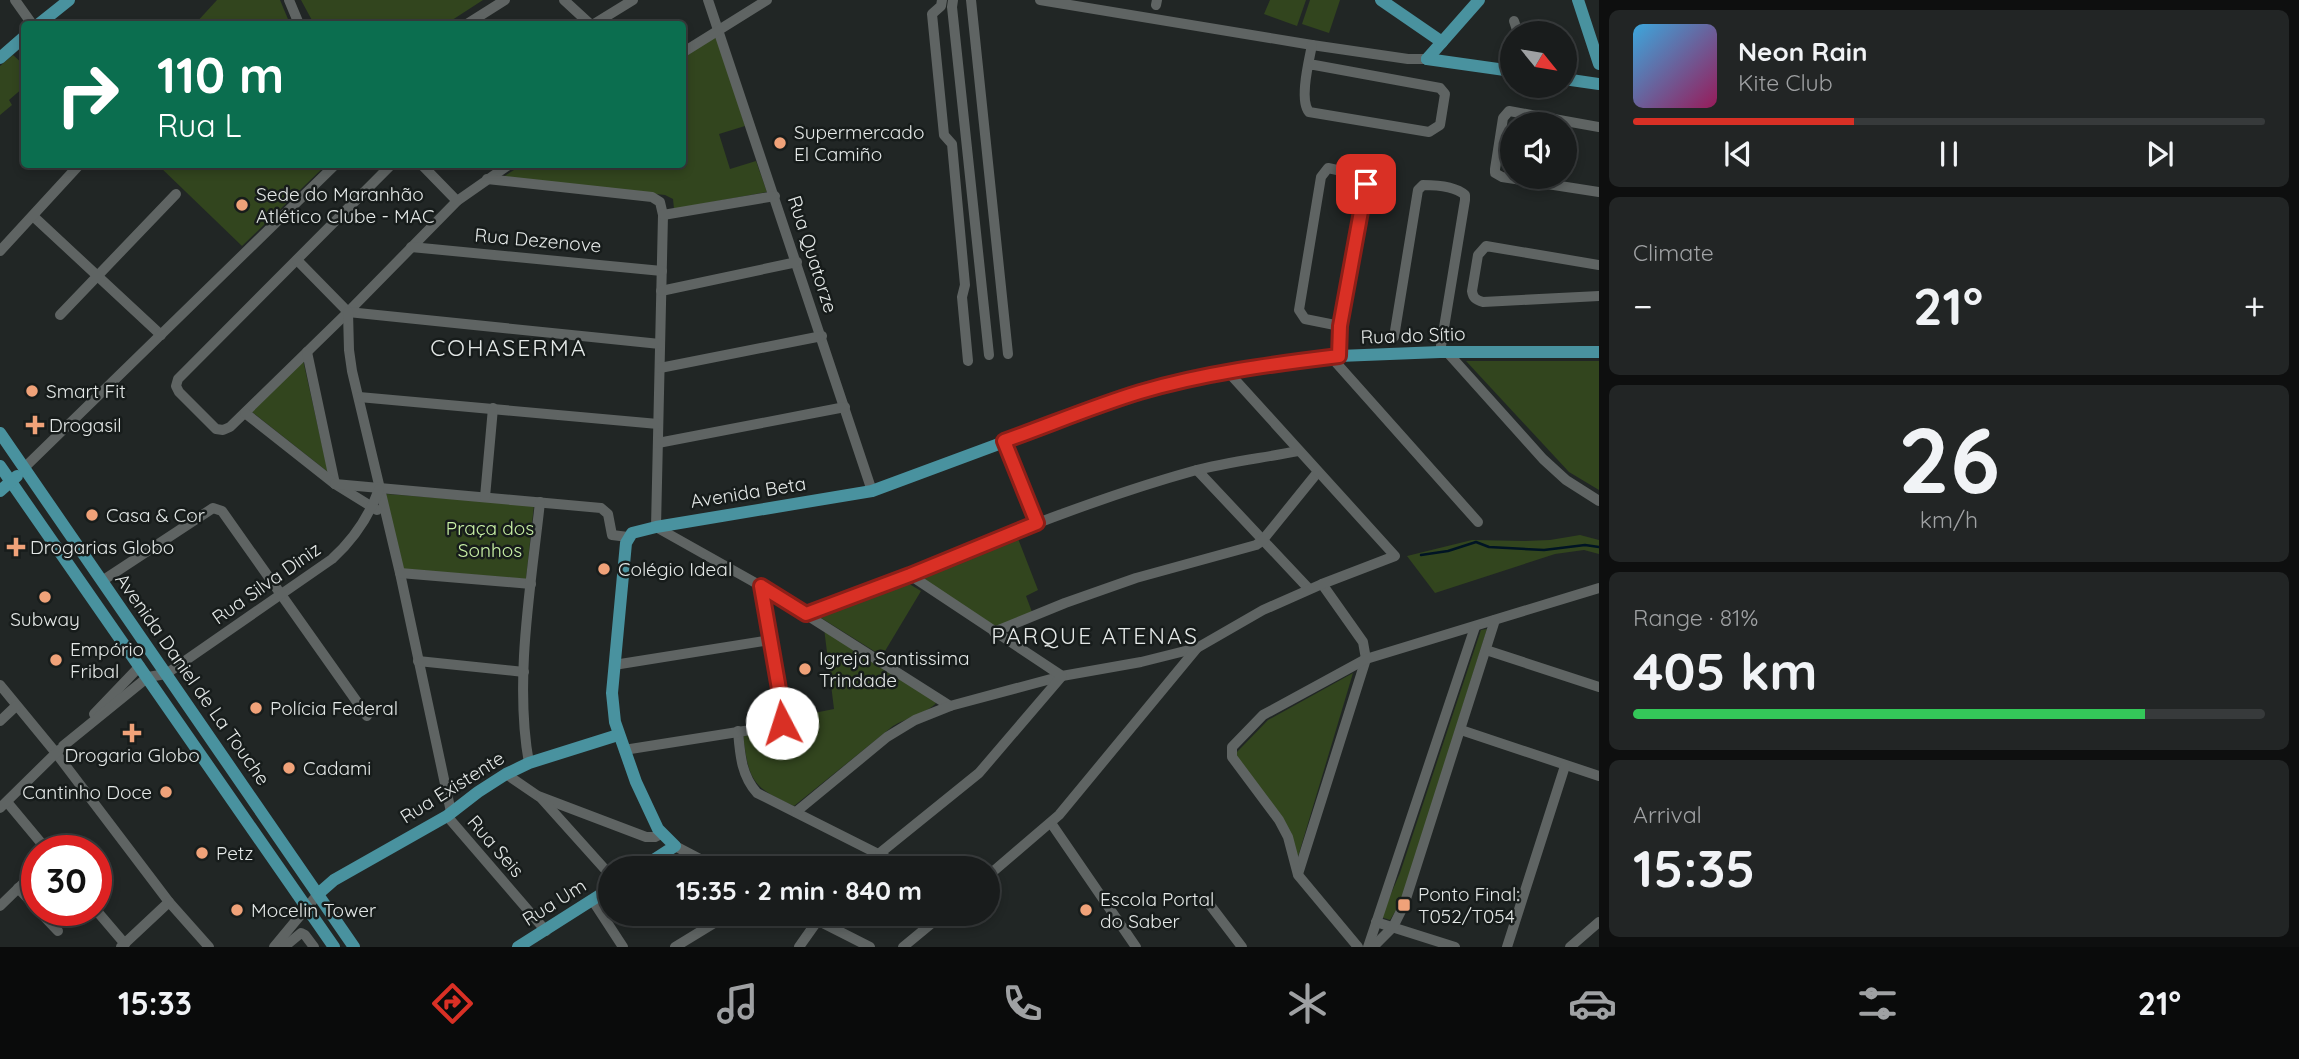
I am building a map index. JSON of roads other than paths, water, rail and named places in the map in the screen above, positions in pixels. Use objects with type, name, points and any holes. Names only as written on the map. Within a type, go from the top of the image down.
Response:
[{"type":"main road","points":[[43,21],[68,0]]},
{"type":"main road","points":[[1381,0],[1442,42]]},
{"type":"main road","points":[[1427,59],[1479,0]]},
{"type":"main road","points":[[1581,0],[1599,64]]},
{"type":"main road","points":[[0,58],[21,40]]},
{"type":"main road","points":[[1427,59],[1500,69]]},
{"type":"main road","points":[[1577,81],[1599,84]]},
{"type":"main road","name":"Rua do Sítio","points":[[1229,373],[1335,357],[1444,352],[1599,352]]},
{"type":"main road","name":"Avenida Beta","points":[[628,537],[635,531],[656,527],[872,491],[1139,392],[1229,373]]},
{"type":"main road","name":"Avenida Daniel de La Touche","points":[[0,433],[354,947]]},
{"type":"main road","name":"Avenida Daniel de La Touche","points":[[0,466],[334,947]]},
{"type":"main road","points":[[0,491],[24,468]]},
{"type":"main road","points":[[628,537],[612,703],[618,735],[661,834],[675,846],[660,856]]},
{"type":"main road","points":[[144,672],[155,658]]},
{"type":"main road","name":"Rua Existente","points":[[318,894],[334,880],[449,814],[506,775],[529,763],[618,735]]},
{"type":"main road","name":"Rua Um","points":[[521,946],[598,897]]},
{"type":"street","points":[[15,0],[30,21]]},
{"type":"street","points":[[289,0],[298,21]]},
{"type":"street","points":[[472,21],[505,0]]},
{"type":"street","points":[[564,0],[588,21]]},
{"type":"street","points":[[597,21],[633,0]]},
{"type":"street","points":[[708,0],[720,29]]},
{"type":"street","points":[[686,50],[767,0]]},
{"type":"street","points":[[942,0],[941,6],[932,14],[944,135],[952,144],[965,285],[962,297],[968,361]]},
{"type":"street","points":[[953,0],[989,355]]},
{"type":"street","points":[[971,0],[1008,354]]},
{"type":"street","points":[[1040,0],[1408,60],[1427,59]]},
{"type":"street","name":"Rua Quatorze","points":[[720,29],[872,491]]},
{"type":"street","points":[[1309,64],[1435,85],[1445,94],[1440,125],[1429,132],[1309,112],[1304,104],[1309,64],[1312,45]]},
{"type":"street","points":[[1599,127],[1509,111],[1503,118],[1495,169],[1495,173],[1502,177],[1599,192]]},
{"type":"street","points":[[0,251],[76,168]]},
{"type":"street","points":[[24,468],[332,168]]},
{"type":"street","points":[[388,168],[180,376],[177,382],[179,392],[216,429],[230,427],[457,201],[504,168]]},
{"type":"street","points":[[425,168],[457,201]]},
{"type":"street","points":[[1340,326],[1305,319],[1298,310],[1321,177],[1328,168],[1360,175],[1366,180],[1335,357],[1478,522]]},
{"type":"street","points":[[487,179],[652,197],[662,204],[656,527],[761,586],[950,706]]},
{"type":"street","points":[[1394,337],[1418,190],[1423,185],[1455,189],[1465,195],[1465,200],[1444,352],[1543,459],[1566,480],[1599,501]]},
{"type":"street","points":[[60,315],[176,194]]},
{"type":"street","points":[[663,215],[775,196]]},
{"type":"street","points":[[33,216],[161,335]]},
{"type":"street","points":[[1599,265],[1486,246],[1478,255],[1472,291],[1477,300],[1483,302],[1599,296]]},
{"type":"street","name":"Rua Dezenove","points":[[411,247],[662,271]]},
{"type":"street","points":[[297,260],[348,312],[660,344]]},
{"type":"street","points":[[661,291],[797,262]]},
{"type":"street","points":[[348,312],[349,350],[400,573],[449,814]]},
{"type":"street","points":[[660,368],[822,336]]},
{"type":"street","points":[[307,352],[335,484]]},
{"type":"street","points":[[796,812],[894,733],[915,720],[950,706],[1062,676],[1141,662],[1197,648],[1263,610],[1395,556],[1229,373]]},
{"type":"street","points":[[359,397],[658,424]]},
{"type":"street","points":[[658,443],[845,407]]},
{"type":"street","points":[[485,497],[493,408]]},
{"type":"street","points":[[245,412],[335,484],[386,516]]},
{"type":"street","points":[[1004,441],[1037,523]]},
{"type":"street","points":[[806,614],[1037,523],[1135,488],[1196,470],[1298,451]]},
{"type":"street","points":[[1196,470],[1309,589]]},
{"type":"street","points":[[994,632],[1112,586],[1248,548],[1262,541],[1317,473]]},
{"type":"street","points":[[335,484],[604,509],[608,514],[611,534],[628,537]]},
{"type":"street","name":"Rua Silva Diniz","points":[[144,672],[166,674],[338,554],[356,533],[380,489]]},
{"type":"street","points":[[529,763],[523,733],[524,673],[540,502]]},
{"type":"street","points":[[102,581],[213,508],[222,511],[367,716]]},
{"type":"street","points":[[400,573],[531,584]]},
{"type":"street","points":[[910,575],[1062,676]]},
{"type":"street","points":[[1298,875],[1366,659],[1363,642],[1322,584]]},
{"type":"street","points":[[624,750],[782,723],[761,586]]},
{"type":"street","points":[[1358,947],[1298,875],[1284,828],[1232,757],[1232,747],[1262,715],[1366,659],[1599,588]]},
{"type":"street","points":[[1373,947],[1393,927],[1404,905],[1495,620]]},
{"type":"street","points":[[1368,947],[1475,627]]},
{"type":"street","points":[[614,665],[770,640]]},
{"type":"street","points":[[1000,866],[1051,823],[1197,648]]},
{"type":"street","points":[[1486,650],[1599,687]]},
{"type":"street","points":[[418,661],[524,673]]},
{"type":"street","points":[[32,835],[3,805],[144,672]]},
{"type":"street","points":[[880,853],[979,773],[1062,676]]},
{"type":"street","points":[[0,685],[16,706],[60,749],[169,902],[209,947]]},
{"type":"street","points":[[0,721],[16,706]]},
{"type":"street","points":[[1461,730],[1599,776]]},
{"type":"street","points":[[738,731],[742,766],[751,786],[764,797],[885,856]]},
{"type":"street","points":[[1507,947],[1565,766]]},
{"type":"street","points":[[506,775],[538,796],[646,836],[661,834]]},
{"type":"street","points":[[538,796],[598,862]]},
{"type":"street","name":"Rua Seis","points":[[449,814],[546,931]]},
{"type":"street","points":[[1051,823],[1136,947]]},
{"type":"street","points":[[675,846],[694,856]]},
{"type":"street","points":[[0,906],[21,885]]},
{"type":"street","points":[[18,888],[21,891]]},
{"type":"street","points":[[274,947],[318,894]]},
{"type":"street","points":[[593,901],[623,947]]},
{"type":"street","points":[[1207,901],[1239,946]]},
{"type":"street","points":[[108,926],[123,945],[169,902]]},
{"type":"street","points":[[1376,922],[1455,947]]},
{"type":"street","points":[[1570,947],[1599,922]]},
{"type":"street","points":[[53,926],[58,931]]},
{"type":"street","points":[[675,947],[709,926]]},
{"type":"street","points":[[799,947],[814,926]]},
{"type":"street","points":[[830,926],[870,947]]},
{"type":"street","points":[[903,947],[928,926]]},
{"type":"street","points":[[284,947],[302,933],[314,947]]},
{"type":"waterway","points":[[1421,555],[1448,551],[1476,542],[1489,547],[1544,550],[1585,545],[1599,547]]},
{"type":"place","name":"Supermercado El Camiño","points":[[780,143]]},
{"type":"place","name":"Sede do Maranhão Atlético Clube - MAC","points":[[242,205]]},
{"type":"place","name":"Smart Fit","points":[[32,391]]},
{"type":"place","name":"Drogasil","points":[[35,425]]},
{"type":"place","name":"Casa & Cor","points":[[92,515]]},
{"type":"place","name":"Drogarias Globo","points":[[16,547]]},
{"type":"place","name":"Colégio Ideal","points":[[604,569]]},
{"type":"place","name":"Subway","points":[[45,597]]},
{"type":"place","name":"Empório Fribal","points":[[56,660]]},
{"type":"place","name":"Igreja Santissima Trindade","points":[[805,669]]},
{"type":"place","name":"Polícia Federal","points":[[256,708]]},
{"type":"place","name":"Drogaria Globo","points":[[132,733]]},
{"type":"place","name":"Cadami","points":[[289,768]]},
{"type":"place","name":"Cantinho Doce","points":[[166,792]]},
{"type":"place","name":"Petz","points":[[202,853]]},
{"type":"place","name":"Ponto Final: T052/T054","points":[[1404,905]]},
{"type":"place","name":"Mocelin Tower","points":[[237,910]]},
{"type":"place","name":"Escola Portal do Saber","points":[[1086,910]]},
{"type":"district","name":"COHASERMA","points":[[509,348]]},
{"type":"district","name":"PARQUE ATENAS","points":[[1095,636]]},
{"type":"park label","name":"Praça dos Sonhos","points":[[490,539]]}]
